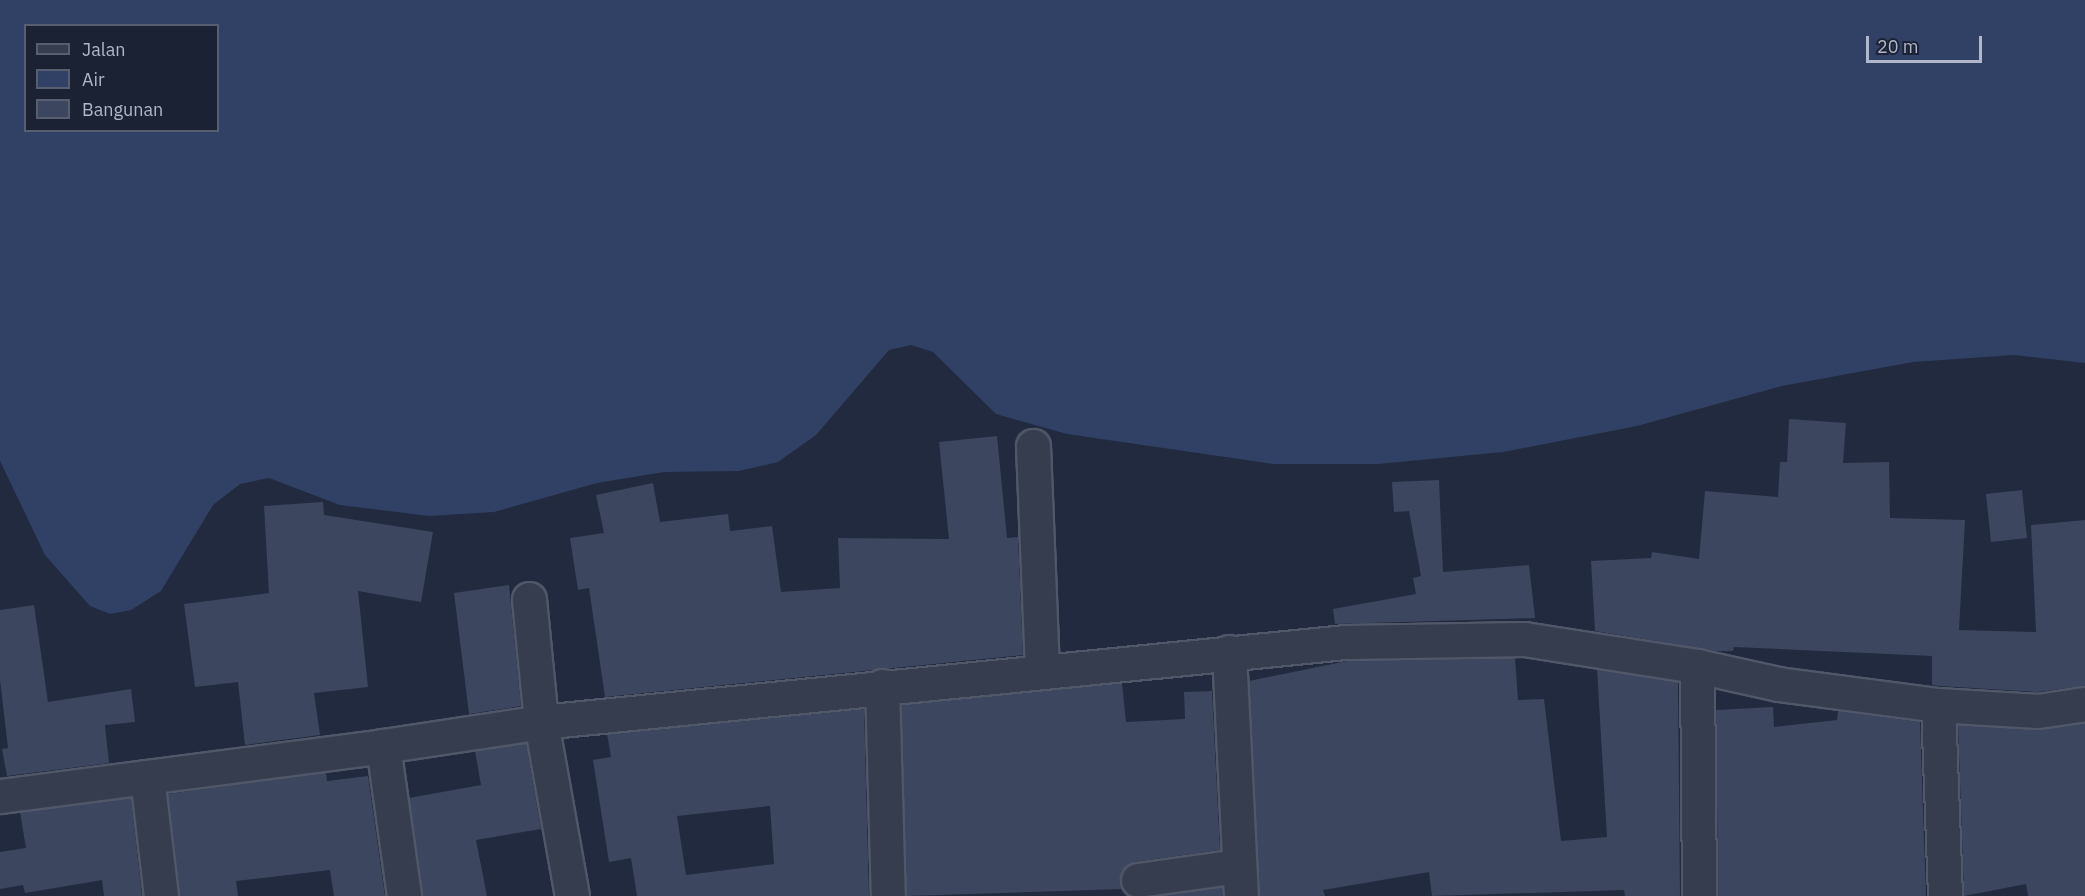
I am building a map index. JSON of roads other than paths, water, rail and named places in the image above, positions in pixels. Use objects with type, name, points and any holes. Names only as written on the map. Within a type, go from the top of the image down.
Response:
[{"type":"street","points":[[1033,446],[1042,669]]},
{"type":"street","points":[[529,599],[541,722],[572,896]]},
{"type":"street","points":[[0,796],[383,746],[541,722],[1042,669],[1346,642],[1524,639],[1697,666],[1778,684],[1938,705],[2038,711],[2085,704]]},
{"type":"street","points":[[1138,880],[1240,881],[1228,652]]},
{"type":"street","points":[[1697,666],[1699,896]]},
{"type":"street","points":[[882,686],[888,896]]},
{"type":"street","points":[[1938,705],[1945,896]]},
{"type":"street","points":[[383,746],[404,896]]},
{"type":"street","points":[[147,777],[161,896]]},
{"type":"water","points":[[0,0],[2085,0],[2085,363],[2014,355],[1913,362],[1782,386],[1637,426],[1503,452],[1378,464],[1274,464],[1067,434],[996,414],[933,352],[911,345],[889,350],[816,435],[778,462],[739,471],[664,472],[597,483],[494,512],[429,516],[340,505],[269,478],[240,484],[213,505],[161,591],[131,610],[110,614],[90,606],[45,555],[0,461]]}]
